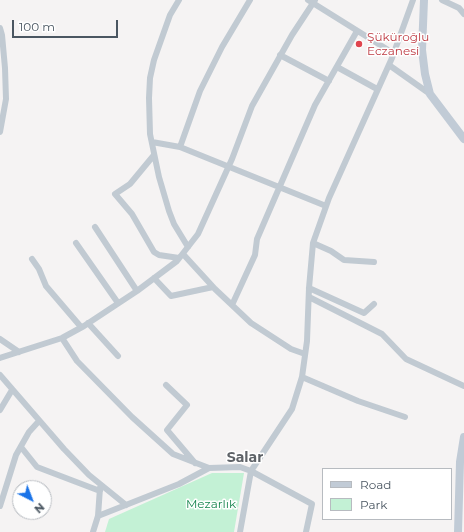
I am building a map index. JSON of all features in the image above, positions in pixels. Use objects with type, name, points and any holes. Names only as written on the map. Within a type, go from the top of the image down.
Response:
[{"type":"street","points":[[179,0],[170,15],[154,60],[150,78],[149,98],[154,155],[168,211],[188,247]]},
{"type":"street","points":[[180,147],[200,91],[222,47],[250,0]]},
{"type":"street","points":[[240,532],[251,471],[292,409],[302,378],[313,243],[326,206],[378,89],[413,0]]},
{"type":"street","points":[[424,0],[422,50],[425,74],[430,94]]},
{"type":"street","points":[[442,0],[459,8],[464,14]]},
{"type":"street","points":[[0,358],[62,338],[137,291],[181,256],[198,234],[228,168],[252,106],[312,1],[393,53]]},
{"type":"street","points":[[459,8],[464,2]]},
{"type":"street","points":[[0,28],[2,35],[6,99],[0,132]]},
{"type":"street","points":[[232,305],[255,255],[257,239],[278,188],[315,105],[357,31]]},
{"type":"street","points":[[280,55],[329,81]]},
{"type":"street","points":[[388,65],[430,94],[464,139]]},
{"type":"street","points":[[337,67],[378,89]]},
{"type":"street","points":[[152,142],[180,147],[228,168],[326,206]]},
{"type":"street","points":[[154,155],[130,184],[115,194],[132,214],[154,252],[159,255],[181,256],[251,323],[291,349],[305,354]]},
{"type":"street","points":[[95,226],[137,291]]},
{"type":"street","points":[[76,243],[118,303]]},
{"type":"street","points":[[313,243],[331,251],[344,260],[374,262]]},
{"type":"street","points":[[32,259],[40,269],[46,286],[81,327]]},
{"type":"street","points":[[154,278],[171,296],[213,287]]},
{"type":"street","points":[[309,288],[364,313],[374,304]]},
{"type":"street","points":[[309,296],[382,334],[406,359],[464,386]]},
{"type":"street","points":[[88,323],[118,356]]},
{"type":"street","points":[[62,338],[77,361],[132,417],[173,454],[209,468],[240,467],[251,471],[312,504],[306,532]]},
{"type":"street","points":[[0,339],[19,352]]},
{"type":"street","points":[[0,375],[39,421],[100,488],[98,516],[93,532]]},
{"type":"street","points":[[302,378],[358,401],[405,417]]},
{"type":"street","points":[[166,385],[187,405],[167,430],[196,464]]},
{"type":"street","points":[[0,410],[12,390]]},
{"type":"street","points":[[0,506],[3,487],[16,455],[29,432],[39,421]]},
{"type":"street","points":[[458,532],[460,462],[464,437]]},
{"type":"street","points":[[21,447],[37,467],[100,488],[126,505]]},
{"type":"street","points":[[98,516],[179,484],[209,468]]},
{"type":"green space","name":"Mezarlık","points":[[212,473],[244,473],[234,532],[105,532],[109,519]]},
{"type":"place","name":"Şüküroğlu Eczanesi","points":[[359,44]]},
{"type":"district","name":"Salar","points":[[245,458]]}]
